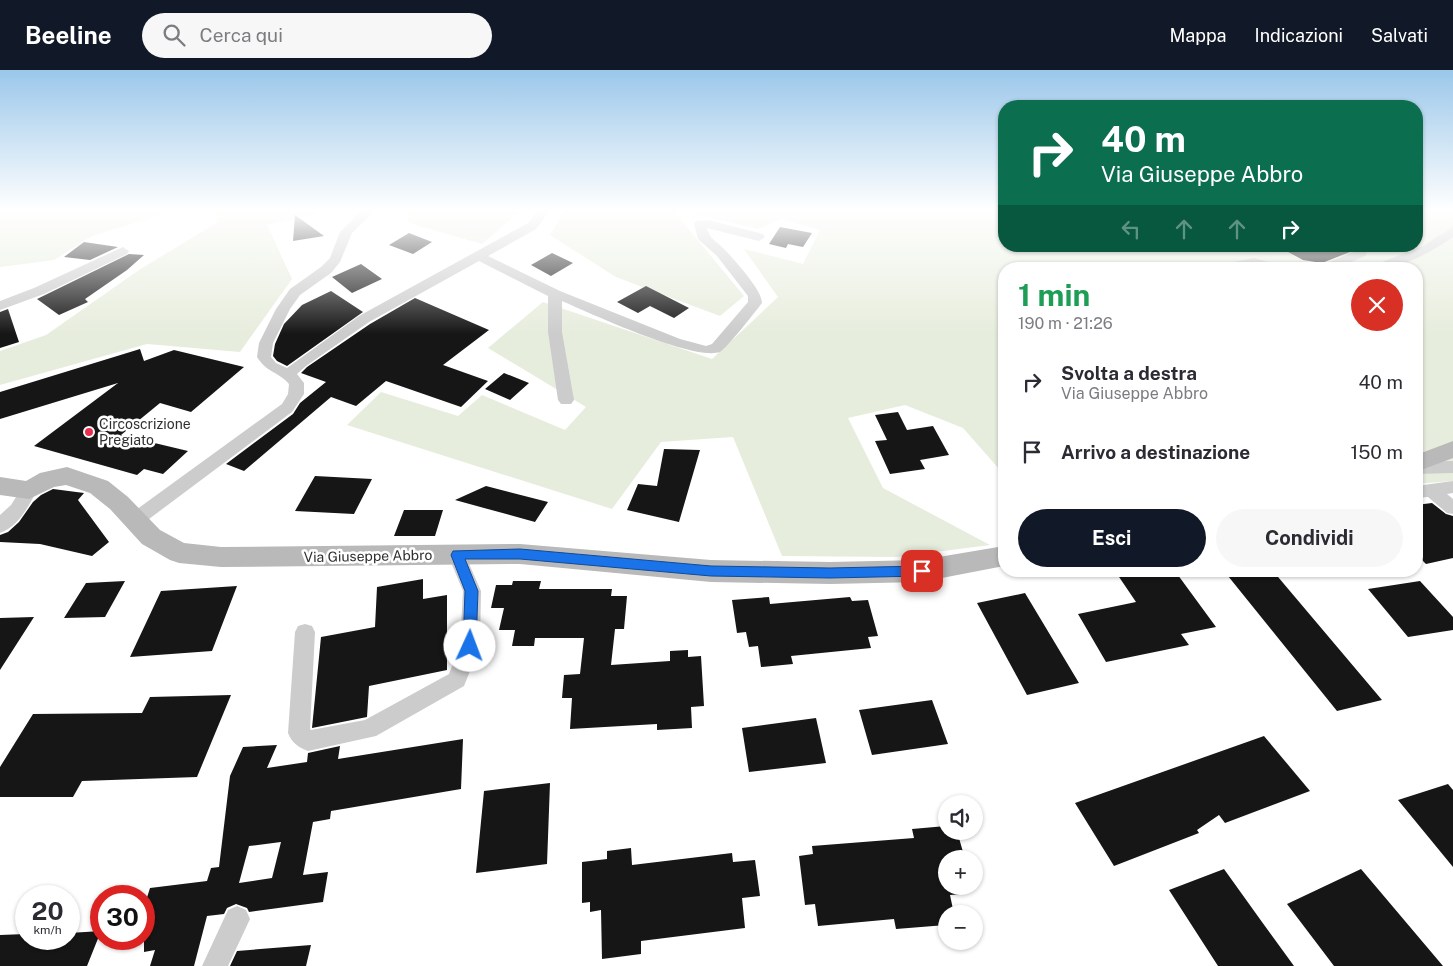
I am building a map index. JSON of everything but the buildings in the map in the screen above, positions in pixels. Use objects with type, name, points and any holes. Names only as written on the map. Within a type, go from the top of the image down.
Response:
[{"type":"street","points":[[0,306],[39,291],[123,251]]},
{"type":"street","points":[[135,520],[286,408],[296,394],[297,383],[289,374],[271,366],[264,357],[266,343],[283,309],[295,292],[326,270],[336,259],[339,251]]},
{"type":"street","points":[[289,374],[301,363],[364,319],[486,251]]},
{"type":"street","points":[[479,256],[555,294],[675,342],[706,350],[717,348],[755,303],[755,296],[720,251]]},
{"type":"street","points":[[1394,262],[1420,252]]},
{"type":"street","points":[[1340,262],[1361,253]]},
{"type":"street","points":[[555,294],[555,332],[566,400]]},
{"type":"street","points":[[1423,461],[1453,449]]},
{"type":"street","points":[[1423,468],[1453,467]]},
{"type":"street","name":"Via Giuseppe Abbro","points":[[29,490],[48,480],[67,476],[99,487],[135,520],[151,538],[179,553],[221,557],[520,554],[711,571],[830,573],[922,571],[998,557]]},
{"type":"street","points":[[0,486],[29,490],[17,510],[0,526]]},
{"type":"street","points":[[1424,491],[1453,487]]},
{"type":"street","points":[[1424,491],[1453,508]]},
{"type":"street","points":[[305,632],[299,733],[308,741],[368,729],[457,680],[470,646],[472,591],[457,555]]},
{"type":"street","points":[[215,966],[237,920]]},
{"type":"green space","points":[[0,251],[69,251],[54,260],[0,267]]},
{"type":"green space","points":[[171,251],[279,251],[292,279],[240,352],[147,344],[0,385],[0,351],[46,335],[139,270]]},
{"type":"green space","points":[[575,251],[707,251],[744,296],[720,316],[616,277]]},
{"type":"green space","points":[[745,251],[803,264],[810,251],[1453,251],[1453,481],[1423,483],[1423,262],[998,262],[998,468],[963,428],[905,405],[848,418],[883,488],[990,545],[897,557],[782,556],[733,437],[661,442],[612,509],[347,425],[381,392],[458,416],[482,395],[565,430],[586,407],[488,348],[543,302],[712,359],[778,297]]},
{"type":"place","name":"Circoscrizione Pregiato","points":[[89,432]]},
{"type":"route","points":[[470,646],[472,591],[457,555],[520,554],[711,571],[830,573],[922,571]]}]
